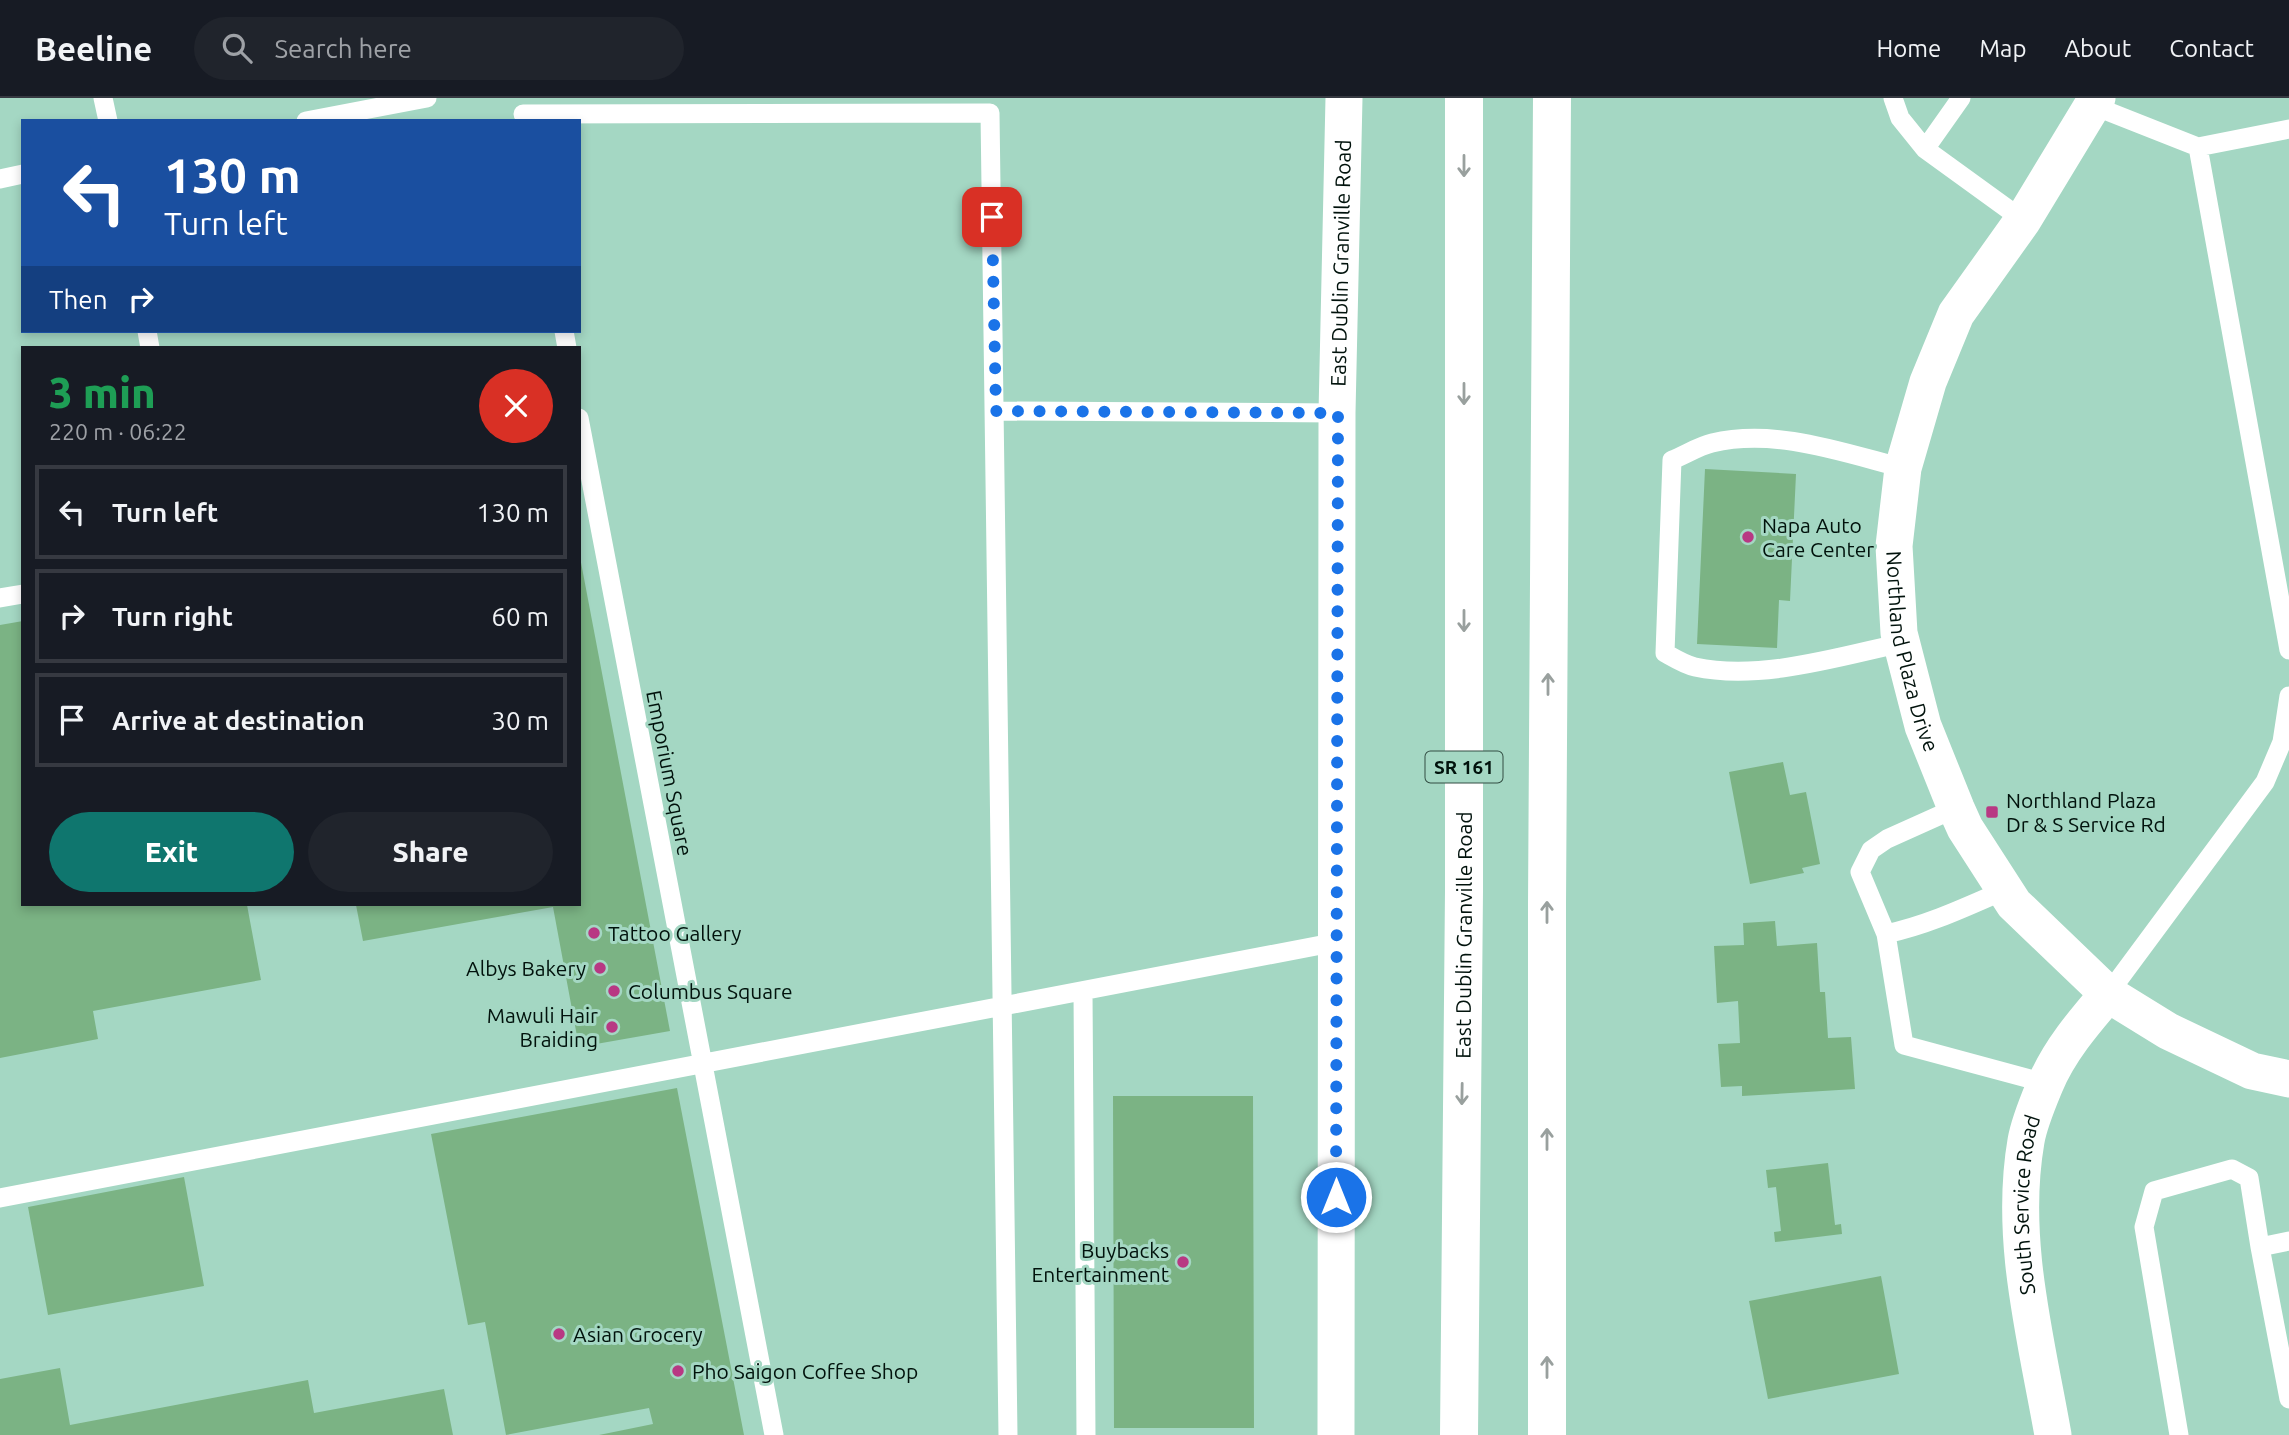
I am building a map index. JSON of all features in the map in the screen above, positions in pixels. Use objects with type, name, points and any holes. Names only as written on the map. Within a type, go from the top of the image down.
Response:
[{"type":"main road","name":"East Dublin Granville Road","points":[[1459,1435],[1464,891],[1464,98]]},
{"type":"main road","points":[[1537,98],[1551,265]]},
{"type":"main road","points":[[1547,1435],[1552,98]]},
{"type":"street","name":"East Dublin Granville Road","points":[[1336,1435],[1338,413],[1344,98]]},
{"type":"street","name":"Northland Plaza Drive","points":[[2096,102],[2023,220],[1956,314],[1928,382],[1903,468],[1894,546],[1902,643],[1923,726],[1956,808],[1965,828],[2014,904],[2108,994],[2180,1037],[2252,1070],[2289,1079]]},
{"type":"street","name":"South Service Road","points":[[2053,1435],[2022,1265],[2020,1201],[2026,1139],[2045,1083],[2076,1030],[2108,994]]},
{"type":"lane","points":[[103,98],[108,119]]},
{"type":"lane","points":[[317,119],[427,98]]},
{"type":"lane","points":[[1893,98],[1900,118],[1925,149],[2023,220]]},
{"type":"lane","points":[[1925,149],[1961,98]]},
{"type":"lane","points":[[2096,102],[2198,147],[2289,129]]},
{"type":"lane","points":[[522,111],[990,113],[1008,1435]]},
{"type":"lane","points":[[2198,147],[2289,650]]},
{"type":"lane","points":[[0,179],[21,174]]},
{"type":"lane","points":[[996,411],[1338,413]]},
{"type":"lane","points":[[1902,643],[1812,663],[1744,671],[1693,667],[1665,653],[1672,460],[1711,443],[1760,437],[1807,444],[1903,468]]},
{"type":"lane","name":"Emporium Square","points":[[581,439],[586,492],[702,1064]]},
{"type":"lane","points":[[0,598],[21,594]]},
{"type":"lane","points":[[2108,994],[2264,782],[2281,742],[2289,696]]},
{"type":"lane","points":[[1956,808],[1887,839],[1871,850],[1860,872],[1886,934],[1905,1045],[2045,1083]]},
{"type":"lane","points":[[1886,934],[1911,929],[2005,890]]},
{"type":"lane","points":[[0,1198],[1337,942]]},
{"type":"lane","points":[[1083,991],[1086,1435]]},
{"type":"lane","points":[[702,1064],[774,1435]]},
{"type":"lane","points":[[2179,1435],[2144,1227],[2154,1191],[2232,1170],[2249,1178],[2289,1399]]},
{"type":"lane","points":[[2260,1247],[2289,1241]]},
{"type":"building","name":"Napa Auto Care Center","points":[[1705,469],[1796,474],[1790,601],[1779,600],[1777,648],[1697,644]]},
{"type":"building","points":[[581,563],[670,1031],[579,1047],[553,907],[363,941],[356,906],[581,906]]},
{"type":"building","points":[[21,621],[21,906],[247,906],[261,980],[93,1011],[98,1039],[0,1058],[0,625]]},
{"type":"building","points":[[1783,762],[1790,795],[1806,792],[1820,864],[1802,868],[1804,873],[1750,884],[1729,772]]},
{"type":"building","points":[[1775,921],[1777,946],[1817,943],[1820,992],[1825,992],[1828,1038],[1851,1037],[1855,1089],[1742,1096],[1742,1086],[1721,1087],[1718,1044],[1740,1043],[1738,1001],[1717,1003],[1714,946],[1744,945],[1743,923]]},
{"type":"building","points":[[677,1088],[744,1435],[599,1435],[653,1424],[649,1408],[506,1435],[485,1322],[468,1325],[431,1134]]},
{"type":"building","name":"Buybacks Entertainment","points":[[1113,1096],[1253,1096],[1254,1428],[1114,1428]]},
{"type":"building","points":[[1828,1163],[1835,1225],[1841,1224],[1842,1234],[1775,1242],[1774,1232],[1781,1231],[1776,1187],[1768,1188],[1766,1170]]},
{"type":"building","points":[[184,1177],[204,1286],[48,1315],[28,1207]]},
{"type":"building","points":[[1881,1276],[1899,1374],[1768,1399],[1749,1301]]},
{"type":"building","points":[[60,1368],[70,1425],[308,1380],[314,1413],[444,1389],[453,1435],[0,1435],[0,1379]]},
{"type":"place","name":"Napa Auto Care Center","points":[[1748,537]]},
{"type":"place","name":"Northland Plaza Dr & S Service Rd","points":[[1992,812]]},
{"type":"place","name":"Tattoo Gallery","points":[[594,933]]},
{"type":"place","name":"Albys Bakery","points":[[600,968]]},
{"type":"place","name":"Columbus Square","points":[[614,991]]},
{"type":"place","name":"Mawuli Hair Braiding","points":[[612,1027]]},
{"type":"place","name":"Buybacks Entertainment","points":[[1183,1262]]},
{"type":"place","name":"Asian Grocery","points":[[559,1334]]},
{"type":"place","name":"Pho Saigon Coffee Shop","points":[[678,1371]]},
{"type":"route","points":[[992,217],[996,411],[1338,413],[1336,1197]]}]
